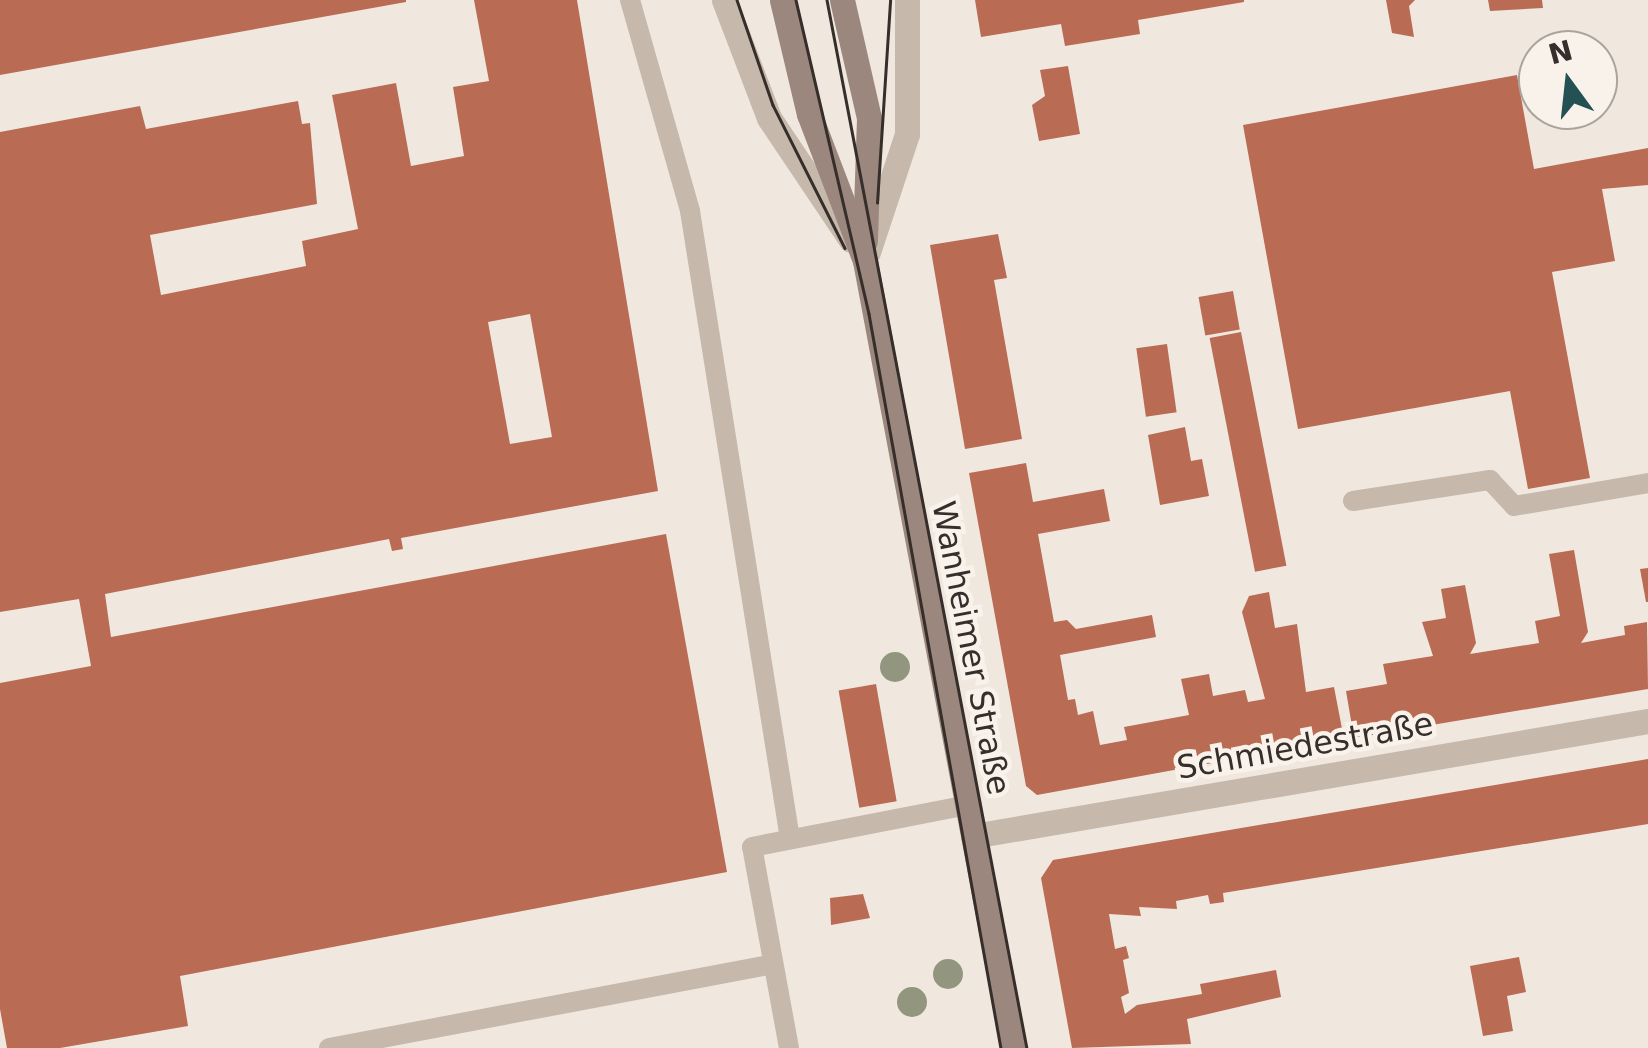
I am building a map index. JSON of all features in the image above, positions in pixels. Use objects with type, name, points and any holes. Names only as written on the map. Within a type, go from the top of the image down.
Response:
[{"type":"street","name":"Wanheimer Straße","points":[[724,0],[768,118],[865,261]]},
{"type":"street","name":"Wanheimer Straße","points":[[782,0],[810,114],[865,261],[1013,1048]]},
{"type":"street","name":"Wanheimer Straße","points":[[842,0],[869,118],[865,261]]},
{"type":"street","name":"Wanheimer Straße","points":[[865,261],[907,134],[907,0]]},
{"type":"street","name":"Schmiedestraße","points":[[973,836],[1648,721]]},
{"type":"lane","points":[[630,0],[690,211],[790,839]]},
{"type":"lane","points":[[1353,501],[1490,480],[1514,506],[1648,483]]},
{"type":"lane","points":[[789,1048],[752,846],[968,805]]},
{"type":"lane","points":[[329,1048],[773,964]]},
{"type":"building","points":[[0,0],[406,0],[406,2],[0,75]]},
{"type":"building","points":[[474,0],[577,0],[658,491],[401,538],[403,549],[392,551],[389,539],[105,594],[111,637],[666,534],[727,872],[180,976],[188,1026],[60,1048],[7,1048],[0,1009],[0,683],[91,666],[79,599],[0,612],[0,132],[140,106],[146,129],[298,101],[302,124],[310,123],[317,204],[150,235],[161,295],[306,266],[302,241],[358,229],[332,95],[396,83],[411,166],[464,156],[453,87],[489,81]],"holes":[[[530,314],[552,437],[510,444],[488,322]]]},
{"type":"building","points":[[975,0],[1244,2],[1138,20],[1140,34],[1065,46],[1061,24],[981,37]]},
{"type":"building","points":[[1386,0],[1415,0],[1409,6],[1414,37],[1392,33]]},
{"type":"building","points":[[1488,0],[1542,0],[1543,8],[1490,11]]},
{"type":"building","points":[[1068,66],[1080,134],[1039,141],[1032,105],[1045,96],[1040,70]]},
{"type":"building","points":[[1517,75],[1518,130],[1527,130],[1534,169],[1648,148],[1648,185],[1602,189],[1615,261],[1552,272],[1590,478],[1528,489],[1510,391],[1298,429],[1243,125]]},
{"type":"building","points":[[998,234],[1007,278],[994,280],[1022,439],[965,449],[930,245]]},
{"type":"building","points":[[1233,291],[1240,329],[1205,335],[1199,297]]},
{"type":"building","points":[[1241,332],[1286,566],[1255,572],[1210,338]]},
{"type":"building","points":[[1167,344],[1177,412],[1146,417],[1136,348]]},
{"type":"building","points":[[1185,427],[1191,461],[1202,459],[1209,496],[1160,505],[1148,435]]},
{"type":"building","points":[[1026,463],[1033,502],[1104,489],[1110,521],[1038,534],[1054,622],[1067,620],[1076,629],[1152,615],[1156,637],[1060,655],[1068,700],[1075,699],[1078,715],[1093,711],[1100,745],[1127,740],[1124,727],[1189,715],[1181,679],[1209,674],[1213,696],[1245,690],[1248,702],[1265,699],[1242,612],[1249,596],[1269,592],[1275,628],[1297,624],[1306,692],[1334,687],[1344,739],[1037,795],[1026,786],[969,473]]},
{"type":"building","points":[[1574,550],[1588,632],[1581,643],[1625,635],[1624,626],[1647,622],[1648,689],[1354,738],[1346,691],[1387,684],[1383,664],[1433,656],[1422,622],[1446,618],[1441,589],[1465,585],[1476,643],[1470,654],[1539,643],[1535,621],[1560,616],[1549,554]]},
{"type":"building","points":[[1648,568],[1648,602],[1646,602],[1640,569]]},
{"type":"building","points":[[876,684],[897,801],[859,808],[839,691]]},
{"type":"building","points":[[1648,759],[1648,824],[1223,893],[1224,902],[1210,904],[1208,895],[1176,901],[1177,909],[1139,907],[1141,916],[1109,914],[1115,949],[1126,946],[1129,958],[1123,960],[1129,993],[1121,997],[1125,1014],[1137,1005],[1202,994],[1200,984],[1276,970],[1281,997],[1187,1019],[1191,1044],[1072,1048],[1041,878],[1053,860]]},
{"type":"building","points":[[863,894],[870,918],[831,925],[830,898]]},
{"type":"building","points":[[1519,957],[1526,992],[1507,996],[1513,1031],[1483,1036],[1470,966]]},
{"type":"tram line","points":[[737,0],[773,105],[845,248]]},
{"type":"tram line","points":[[796,0],[869,314],[1001,1048]]},
{"type":"tram line","points":[[827,0],[1027,1048]]},
{"type":"tram line","points":[[877,203],[890,0]]}]
